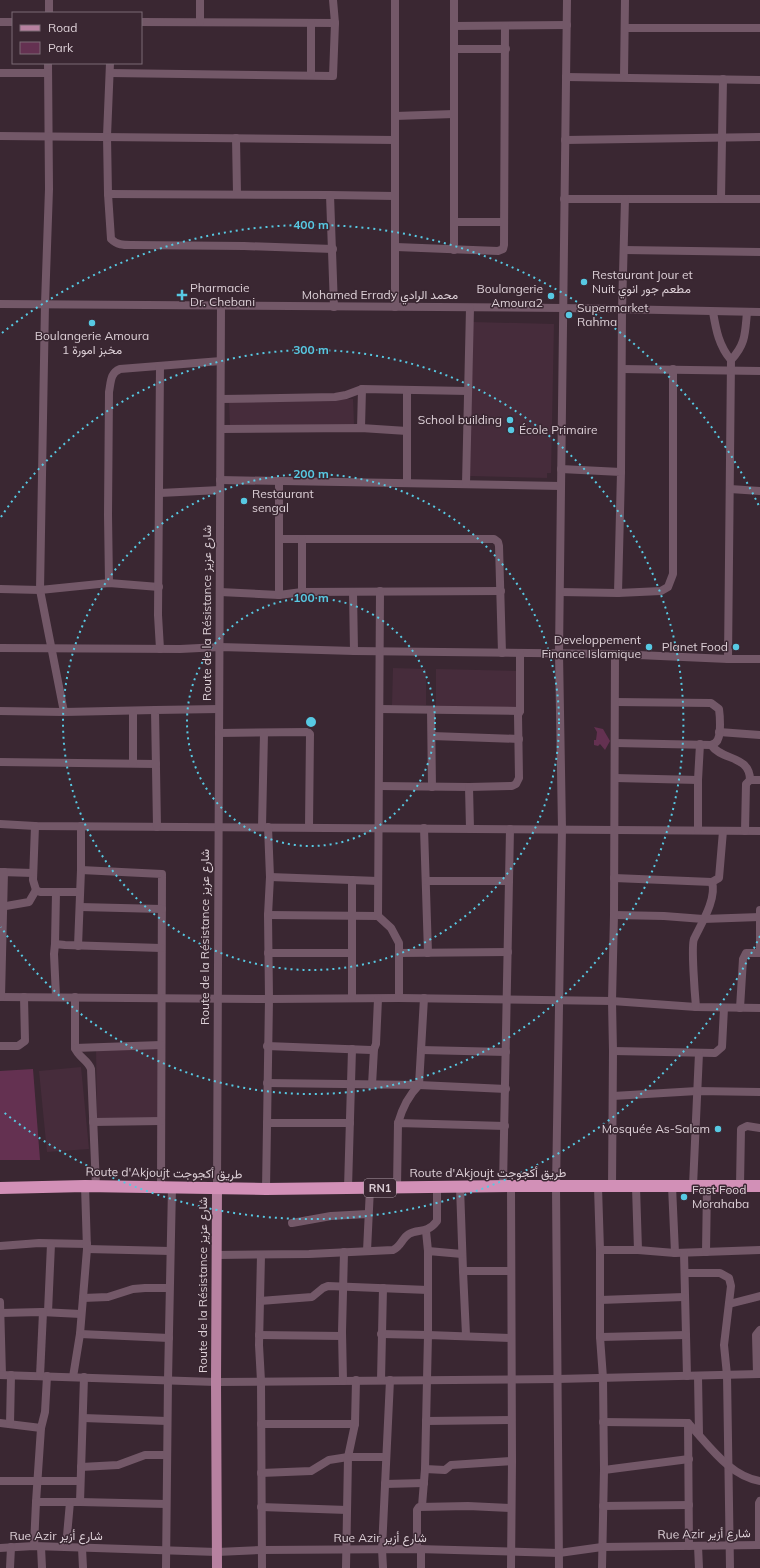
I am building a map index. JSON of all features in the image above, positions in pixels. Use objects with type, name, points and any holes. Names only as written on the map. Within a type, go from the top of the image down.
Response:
[{"type":"highway","name":"Route d'Akjoujt طريق أكجوجت","points":[[0,1188],[166,1187],[266,1189],[507,1186],[760,1186]]},
{"type":"main road","name":"Route de la Résistance شارع عزيز","points":[[217,1188],[217,1568]]},
{"type":"street","points":[[49,0],[49,12]]},
{"type":"street","points":[[200,0],[200,22]]},
{"type":"street","points":[[110,73],[333,76],[335,23],[333,0]]},
{"type":"street","points":[[395,0],[395,307]]},
{"type":"street","points":[[454,0],[454,250]]},
{"type":"street","points":[[559,1568],[556,1186],[562,829],[560,592],[567,0]]},
{"type":"street","points":[[624,77],[625,0]]},
{"type":"street","points":[[0,22],[12,22]]},
{"type":"street","points":[[142,22],[335,23]]},
{"type":"street","points":[[311,23],[311,75]]},
{"type":"street","points":[[454,26],[566,25]]},
{"type":"street","points":[[396,247],[498,251],[503,249],[506,26]]},
{"type":"street","points":[[625,28],[760,28]]},
{"type":"street","points":[[454,49],[506,49]]},
{"type":"street","points":[[48,64],[49,189],[45,304],[40,590],[64,712]]},
{"type":"street","points":[[110,64],[107,136],[108,194],[112,239],[118,244],[131,246],[244,246],[333,249]]},
{"type":"street","points":[[0,73],[48,73]]},
{"type":"street","points":[[566,77],[760,80]]},
{"type":"street","points":[[721,199],[723,79]]},
{"type":"street","points":[[395,116],[454,114]]},
{"type":"street","points":[[0,136],[395,140]]},
{"type":"street","points":[[565,140],[760,137]]},
{"type":"street","points":[[236,138],[237,194]]},
{"type":"street","points":[[108,194],[395,196]]},
{"type":"street","points":[[330,195],[334,307]]},
{"type":"street","points":[[564,200],[625,198],[760,199]]},
{"type":"street","points":[[618,593],[625,198]]},
{"type":"street","points":[[454,222],[504,222]]},
{"type":"street","points":[[624,250],[760,252]]},
{"type":"street","name":"Mohamed Errady محمد الرادي","points":[[0,304],[221,307],[564,308],[760,312]]},
{"type":"street","name":"Route de la Résistance شارع عزيز","points":[[217,1188],[221,307]]},
{"type":"street","points":[[466,484],[470,308]]},
{"type":"street","points":[[713,312],[718,338],[724,352],[731,360],[728,659]]},
{"type":"street","points":[[731,360],[739,352],[743,345],[747,312]]},
{"type":"street","points":[[109,583],[109,392],[112,375],[115,371],[120,369],[221,361]]},
{"type":"street","points":[[160,366],[158,615],[160,649]]},
{"type":"street","points":[[622,369],[760,371]]},
{"type":"street","points":[[560,592],[618,593],[661,591],[668,587],[672,574],[673,370]]},
{"type":"street","points":[[221,398],[334,397],[346,395],[362,389],[468,391]]},
{"type":"street","points":[[361,428],[362,389]]},
{"type":"street","points":[[407,390],[407,483]]},
{"type":"street","points":[[220,429],[361,428],[407,431]]},
{"type":"street","points":[[561,469],[621,472]]},
{"type":"street","points":[[220,480],[561,486]]},
{"type":"street","points":[[279,481],[279,595]]},
{"type":"street","points":[[730,489],[760,491]]},
{"type":"street","points":[[160,493],[220,490]]},
{"type":"street","points":[[279,539],[494,539],[500,546],[502,653]]},
{"type":"street","points":[[302,539],[302,592]]},
{"type":"street","points":[[0,589],[40,590],[109,583],[159,587]]},
{"type":"street","points":[[220,592],[279,595],[302,592],[500,591]]},
{"type":"street","points":[[353,592],[354,651]]},
{"type":"street","points":[[380,592],[378,916],[395,933],[399,943],[399,998]]},
{"type":"street","points":[[0,648],[160,649],[220,647],[380,652],[615,654],[760,659]]},
{"type":"street","points":[[379,786],[469,787],[512,786],[516,784],[519,778],[518,715],[520,711],[520,653]]},
{"type":"street","points":[[612,1187],[615,654]]},
{"type":"street","points":[[615,702],[711,703],[719,709],[719,739],[716,743],[711,745],[615,743]]},
{"type":"street","points":[[0,711],[64,712],[219,709]]},
{"type":"street","points":[[380,709],[520,711]]},
{"type":"street","points":[[155,710],[157,827]]},
{"type":"street","points":[[431,710],[432,787]]},
{"type":"street","points":[[133,763],[134,711]]},
{"type":"street","points":[[219,733],[264,734],[308,732],[310,734],[309,827]]},
{"type":"street","points":[[719,732],[760,735]]},
{"type":"street","points":[[264,734],[265,827],[270,878],[268,915],[269,1000],[267,1046],[266,1189]]},
{"type":"street","points":[[432,736],[519,739]]},
{"type":"street","points":[[698,830],[700,744]]},
{"type":"street","points":[[711,745],[718,752],[743,764],[748,769],[750,780],[746,786],[745,831]]},
{"type":"street","points":[[0,762],[156,764]]},
{"type":"street","points":[[615,778],[698,780]]},
{"type":"street","points":[[750,780],[760,780]]},
{"type":"street","points":[[469,787],[470,829]]},
{"type":"street","points":[[0,824],[35,826],[760,831]]},
{"type":"street","points":[[2,907],[29,902],[36,890],[33,880],[35,826]]},
{"type":"street","points":[[78,946],[82,870],[82,826]]},
{"type":"street","points":[[424,828],[428,953]]},
{"type":"street","points":[[510,829],[505,1126],[511,1271],[511,1568]]},
{"type":"street","points":[[614,878],[712,882],[719,878],[724,831]]},
{"type":"street","points":[[82,870],[162,874],[161,1121],[170,1250],[166,1568]]},
{"type":"street","points":[[33,873],[2,872],[1,997],[269,1000],[424,998],[612,1001],[696,1007],[760,1008]]},
{"type":"street","points":[[270,878],[378,881]]},
{"type":"street","points":[[352,880],[352,998]]},
{"type":"street","points":[[426,881],[509,881]]},
{"type":"street","points":[[696,1007],[693,941],[712,901],[712,882]]},
{"type":"street","points":[[36,890],[40,892],[80,892]]},
{"type":"street","points":[[56,892],[54,954],[56,997]]},
{"type":"street","points":[[80,907],[162,909]]},
{"type":"street","points":[[740,1008],[743,959],[746,953],[760,953],[760,910]]},
{"type":"street","points":[[268,915],[378,916]]},
{"type":"street","points":[[614,915],[664,916],[703,919],[760,917]]},
{"type":"street","points":[[55,944],[161,948]]},
{"type":"street","points":[[399,953],[508,952]]},
{"type":"street","points":[[268,953],[351,953]]},
{"type":"street","points":[[0,1046],[18,1046],[25,1041],[24,997]]},
{"type":"street","points":[[72,1377],[80,1334],[83,1298],[93,1122],[91,1069],[89,1064],[77,1053],[75,1048],[75,997]]},
{"type":"street","points":[[397,1188],[398,1123],[401,1113],[412,1092],[419,1085],[424,998]]},
{"type":"street","points":[[372,1085],[378,999]]},
{"type":"street","points":[[613,1051],[715,1053],[722,1047],[724,1008]]},
{"type":"street","points":[[75,1048],[161,1045]]},
{"type":"street","points":[[267,1046],[374,1049]]},
{"type":"street","points":[[348,1188],[352,1049]]},
{"type":"street","points":[[421,1050],[506,1052]]},
{"type":"street","points":[[693,1186],[699,1053]]},
{"type":"street","points":[[267,1083],[419,1085],[506,1089]]},
{"type":"street","points":[[613,1096],[697,1091],[760,1092]]},
{"type":"street","points":[[93,1122],[161,1121]]},
{"type":"street","points":[[267,1123],[350,1123]]},
{"type":"street","points":[[398,1123],[505,1126]]},
{"type":"street","points":[[740,1185],[741,1129],[747,1126],[760,1128]]},
{"type":"street","points":[[636,1186],[638,1250]]},
{"type":"street","points":[[672,1186],[675,1253]]},
{"type":"street","points":[[706,1186],[706,1252]]},
{"type":"street","points":[[217,1255],[261,1255],[397,1249],[406,1236],[410,1233],[426,1231],[437,1221],[437,1187]]},
{"type":"street","points":[[460,1187],[466,1335]]},
{"type":"street","points":[[598,1187],[604,1470],[602,1506],[602,1568]]},
{"type":"street","points":[[367,1251],[370,1188]]},
{"type":"street","points":[[292,1223],[331,1216],[368,1214]]},
{"type":"street","points":[[422,1506],[425,1470],[428,1335],[428,1251],[426,1231]]},
{"type":"street","points":[[0,1246],[51,1244],[170,1250]]},
{"type":"street","points":[[42,1568],[38,1546],[36,1502],[41,1428],[45,1412],[45,1312],[51,1244]]},
{"type":"street","points":[[600,1250],[638,1250],[684,1253],[760,1250]]},
{"type":"street","points":[[428,1251],[462,1254]]},
{"type":"street","points":[[343,1380],[342,1336],[344,1252]]},
{"type":"street","points":[[684,1253],[687,1376]]},
{"type":"street","points":[[261,1255],[259,1335],[261,1381],[262,1568]]},
{"type":"street","points":[[463,1271],[511,1271]]},
{"type":"street","points":[[685,1273],[720,1273],[728,1278],[731,1286],[724,1345],[727,1375],[730,1568]]},
{"type":"street","points":[[260,1300],[312,1297],[328,1286],[428,1290]]},
{"type":"street","points":[[83,1298],[108,1297],[133,1289],[169,1288]]},
{"type":"street","points":[[381,1380],[383,1288]]},
{"type":"street","points":[[729,1304],[760,1296]]},
{"type":"street","points":[[600,1300],[684,1297]]},
{"type":"street","points":[[0,1302],[1,1375],[216,1382],[511,1380],[759,1374],[756,1335],[760,1330]]},
{"type":"street","points":[[0,1313],[45,1312],[81,1314]]},
{"type":"street","points":[[80,1334],[168,1338]]},
{"type":"street","points":[[382,1334],[466,1335],[511,1338]]},
{"type":"street","points":[[259,1335],[342,1336]]},
{"type":"street","points":[[600,1337],[686,1335]]},
{"type":"street","points":[[10,1424],[11,1375]]},
{"type":"street","points":[[698,1376],[699,1434]]},
{"type":"street","points":[[80,1502],[84,1377]]},
{"type":"street","points":[[346,1568],[348,1457],[355,1424],[356,1380]]},
{"type":"street","points":[[383,1568],[382,1549],[390,1380]]},
{"type":"street","points":[[83,1418],[167,1421]]},
{"type":"street","points":[[426,1421],[511,1420]]},
{"type":"street","points":[[603,1422],[688,1423],[728,1466],[747,1478],[760,1481]]},
{"type":"street","points":[[0,1423],[41,1428]]},
{"type":"street","points":[[688,1423],[689,1546]]},
{"type":"street","points":[[261,1424],[355,1424]]},
{"type":"street","points":[[81,1467],[118,1465],[146,1456],[167,1455]]},
{"type":"street","points":[[261,1473],[311,1471],[330,1460],[348,1457],[386,1457]]},
{"type":"street","points":[[604,1470],[689,1459]]},
{"type":"street","points":[[425,1470],[445,1470],[451,1464],[512,1461]]},
{"type":"street","points":[[0,1481],[80,1482]]},
{"type":"street","points":[[385,1484],[424,1483]]},
{"type":"street","points":[[36,1502],[166,1504]]},
{"type":"street","points":[[66,1547],[70,1502]]},
{"type":"street","points":[[759,1546],[760,1502]]},
{"type":"street","points":[[602,1506],[689,1505]]},
{"type":"street","points":[[421,1568],[417,1510],[422,1506],[512,1508]]},
{"type":"street","points":[[261,1507],[347,1510]]},
{"type":"street","name":"Rue Azir شارع أزير","points":[[0,1548],[38,1546],[218,1552],[261,1550],[419,1549],[559,1553],[602,1547],[759,1546]]},
{"type":"street","points":[[698,1546],[700,1568]]},
{"type":"street","points":[[10,1568],[11,1547]]},
{"type":"street","points":[[82,1548],[83,1568]]},
{"type":"shaded area","name":"École Primaire","points":[[473,322],[554,324],[551,473],[547,473],[547,478],[470,476]]},
{"type":"shaded area","points":[[353,399],[354,424],[230,427],[229,402]]},
{"type":"shaded area","points":[[393,668],[426,669],[426,705],[392,705]]},
{"type":"shaded area","points":[[436,669],[517,671],[517,708],[436,706]]},
{"type":"shaded area","points":[[96,1048],[158,1048],[159,1118],[97,1118]]},
{"type":"shaded area","points":[[81,1067],[89,1149],[47,1152],[39,1071]]},
{"type":"green space","points":[[594,727],[603,729],[610,741],[605,750],[600,744],[598,746],[594,745],[597,732]]},
{"type":"green space","points":[[33,1069],[40,1160],[0,1160],[0,1071]]},
{"type":"place","name":"Restaurant Jour et Nuit مطعم جور انوي","points":[[584,282]]},
{"type":"place","name":"Pharmacie Dr. Chebani","points":[[182,295]]},
{"type":"place","name":"Boulangerie Amoura2","points":[[551,296]]},
{"type":"place","name":"Supermarket Rahma","points":[[569,315]]},
{"type":"place","name":"Boulangerie Amoura 1 مخبز امورة","points":[[92,323]]},
{"type":"place","name":"School building","points":[[510,420]]},
{"type":"place","name":"École Primaire","points":[[511,430]]},
{"type":"place","name":"Restaurant sengal","points":[[244,501]]},
{"type":"place","name":"Developpement Finance Islamique","points":[[649,647]]},
{"type":"place","name":"Planet Food","points":[[736,647]]},
{"type":"place","name":"Mosquée As-Salam","points":[[718,1129]]},
{"type":"place","name":"Fast Food Morahaba","points":[[684,1197]]}]
